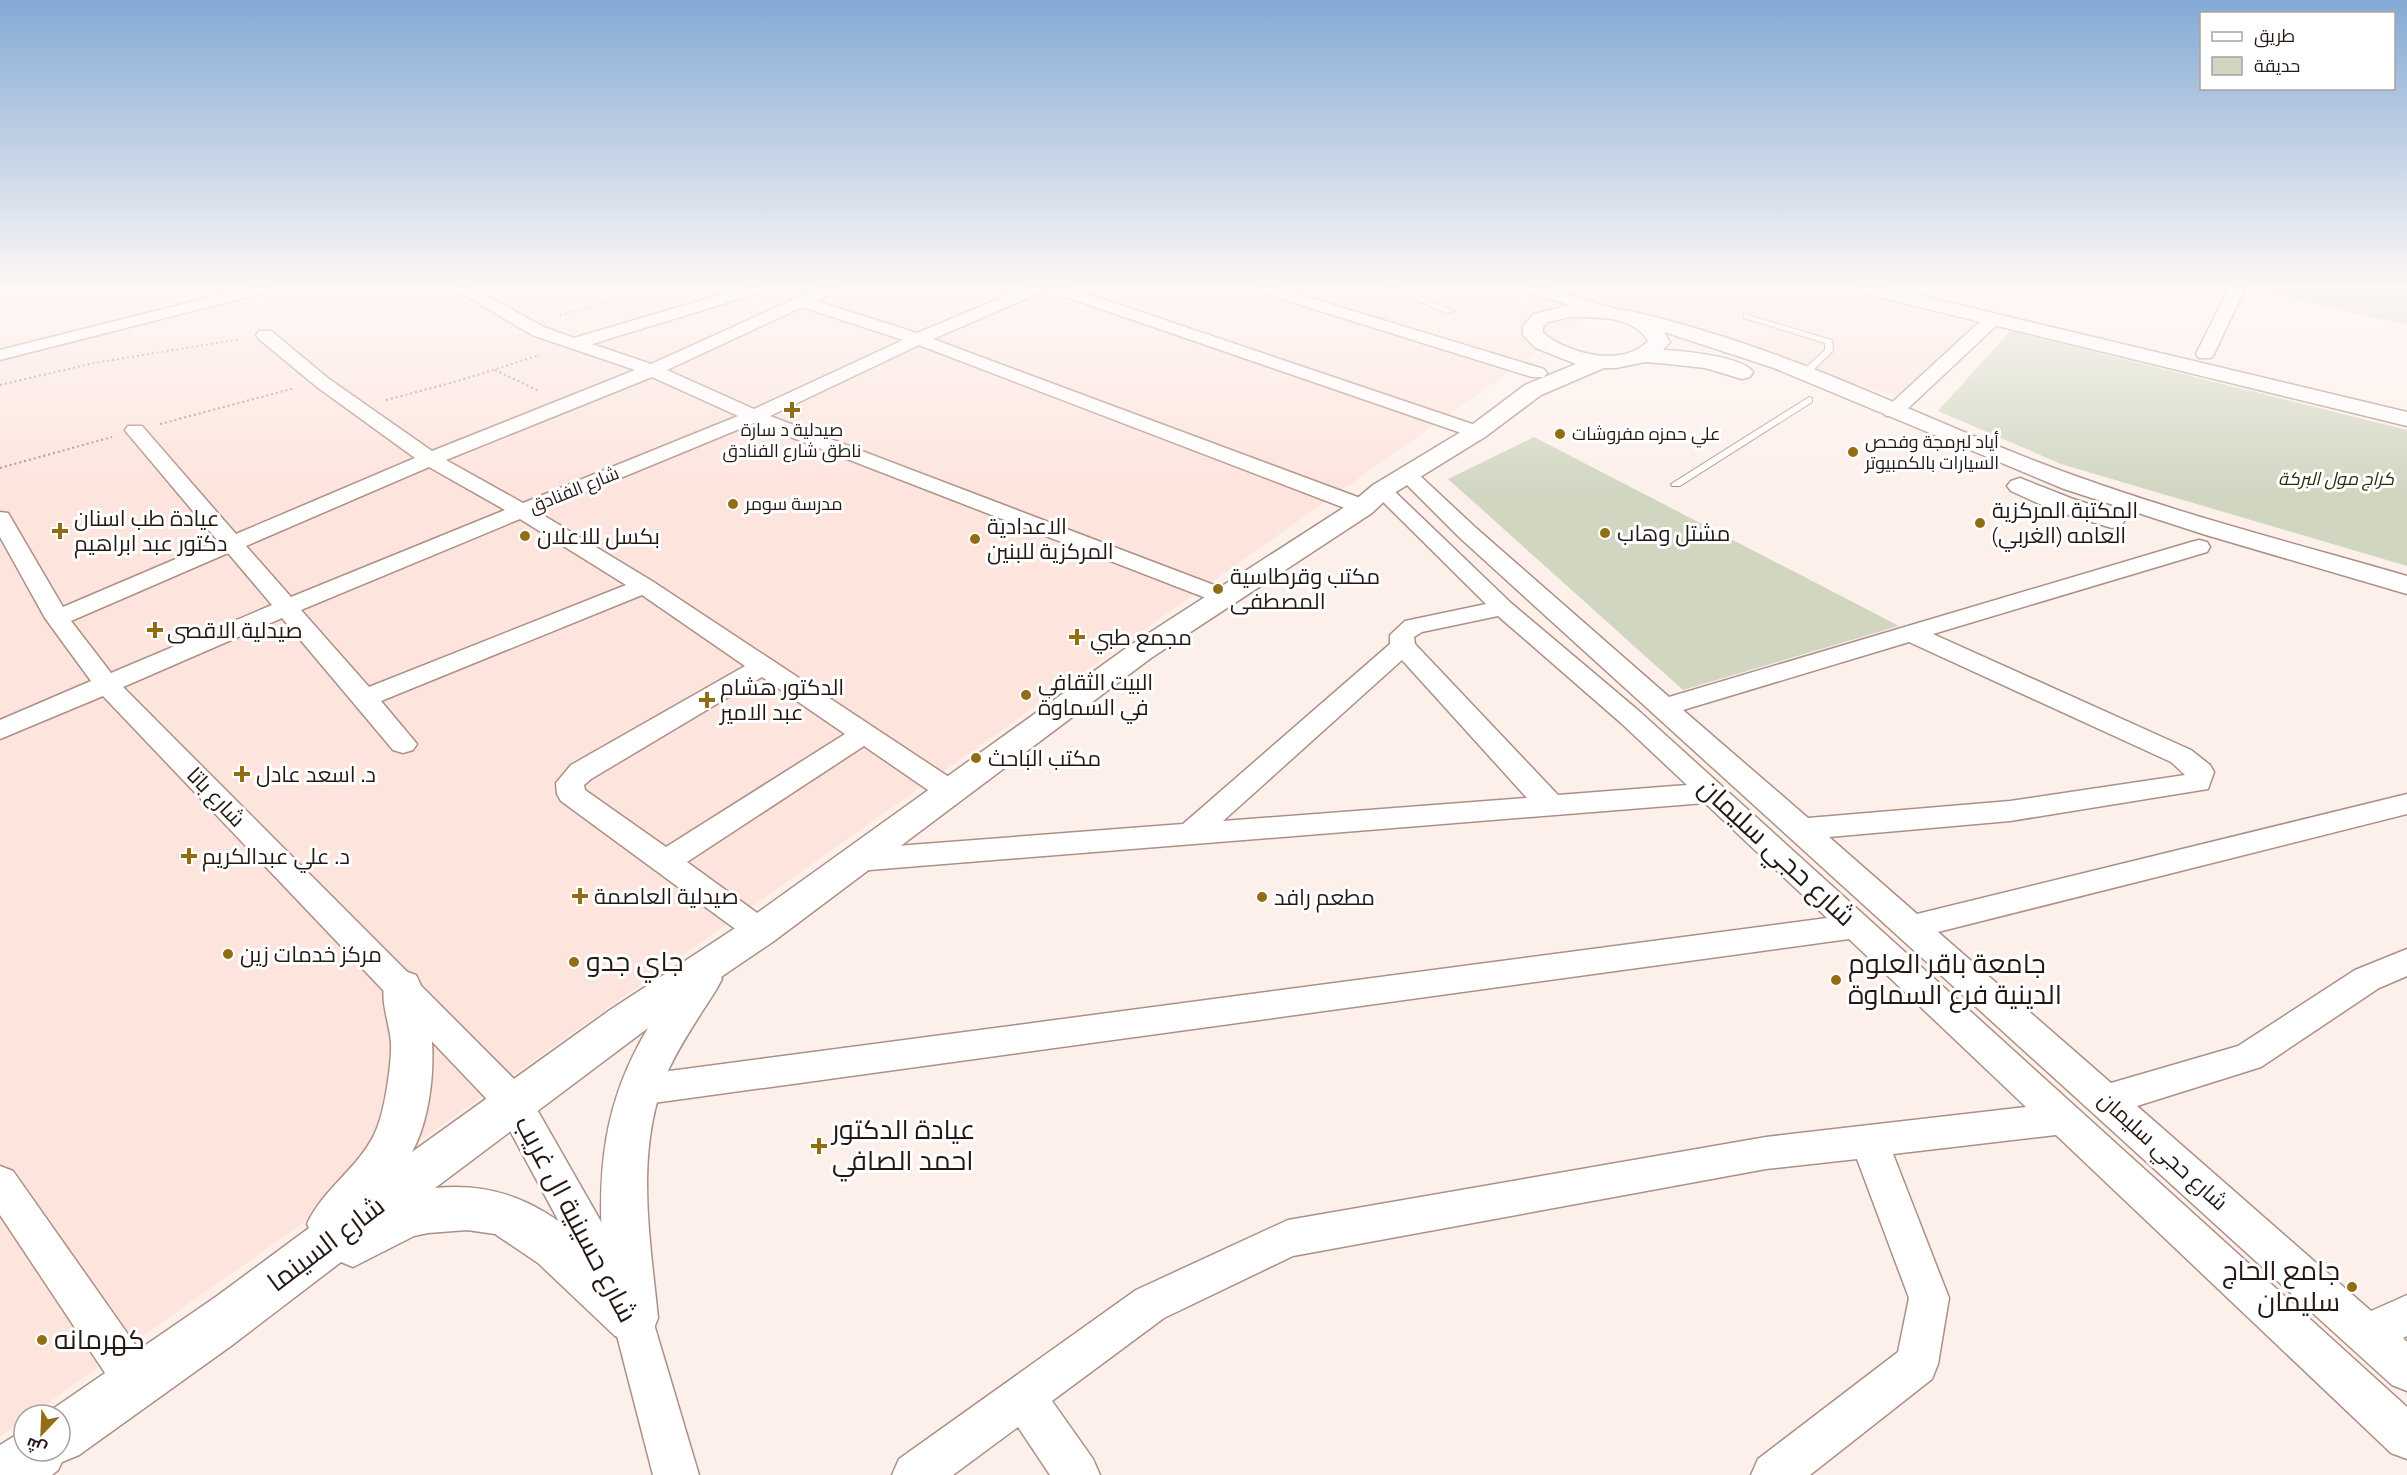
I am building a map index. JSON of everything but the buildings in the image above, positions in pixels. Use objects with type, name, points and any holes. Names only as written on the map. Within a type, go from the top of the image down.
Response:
[{"type":"street","points":[[292,357],[323,383],[430,459],[522,511],[644,586],[951,792]]},
{"type":"street","points":[[614,357],[652,370],[754,416],[1227,598]]},
{"type":"street","points":[[57,618],[430,459],[680,357]]},
{"type":"street","name":"شارع الفنادق","points":[[0,730],[285,608],[754,416],[880,357]]},
{"type":"street","points":[[973,357],[1384,491]]},
{"type":"street","points":[[1257,357],[1477,432]]},
{"type":"street","points":[[1464,357],[1535,381],[1539,357]]},
{"type":"street","points":[[1573,357],[1600,361],[1640,357]]},
{"type":"street","points":[[1674,357],[1718,363],[2064,504],[2407,609]]},
{"type":"street","points":[[1760,357],[1805,373],[2028,467],[2125,501],[2407,585]]},
{"type":"street","points":[[1893,412],[1952,357]]},
{"type":"street","points":[[2153,357],[2407,419]]},
{"type":"street","points":[[2217,357],[2407,403]]},
{"type":"street","name":"شارع السينما","points":[[72,1427],[232,1314],[514,1103],[718,958],[760,931],[1140,652],[1227,598],[1384,491],[1477,432],[1535,381],[1600,361]]},
{"type":"street","points":[[135,430],[403,744]]},
{"type":"street","name":"شارع حجي سليمان","points":[[1384,491],[1503,608],[1630,717],[1713,793],[2407,1437]]},
{"type":"street","name":"شارع حجي سليمان","points":[[1384,491],[1468,534],[2407,1370]]},
{"type":"street","name":"شارع باتا","points":[[0,518],[57,618],[105,684],[514,1103]]},
{"type":"street","points":[[1664,707],[2199,547]]},
{"type":"street","points":[[365,698],[644,586]]},
{"type":"street","points":[[1503,608],[1414,626],[1402,635],[1403,646],[1550,806]]},
{"type":"street","points":[[1801,829],[2010,811],[2199,782],[2200,772],[2181,756],[1910,633]]},
{"type":"street","points":[[1190,834],[1403,646]]},
{"type":"street","points":[[760,931],[571,794],[570,783],[582,772],[763,666]]},
{"type":"street","points":[[665,862],[864,734]]},
{"type":"street","points":[[857,860],[1713,793]]},
{"type":"street","points":[[1912,927],[2407,804]]},
{"type":"street","points":[[639,1090],[1857,926]]},
{"type":"street","points":[[633,1318],[623,1192],[629,1130],[639,1090],[671,1023],[718,958]]},
{"type":"street","points":[[2106,1100],[2248,1057],[2367,979],[2407,962]]},
{"type":"street","points":[[232,1314],[324,1232],[378,1168],[398,1135],[406,1102],[412,1043],[402,986]]},
{"type":"street","name":"شارع حسينية ال غريب","points":[[514,1103],[633,1318],[676,1475]]},
{"type":"street","points":[[915,1475],[1150,1304],[1288,1238],[1767,1154],[2065,1118]]},
{"type":"street","points":[[1774,1475],[1917,1364],[1929,1298],[1869,1142]]},
{"type":"street","points":[[0,1183],[136,1382]]},
{"type":"street","points":[[232,1314],[393,1223],[429,1210],[462,1208],[504,1214],[537,1232],[633,1318]]},
{"type":"street","points":[[2367,1334],[2407,1315]]},
{"type":"street","points":[[1023,1396],[1077,1475]]},
{"type":"street","points":[[5,1475],[22,1463]]},
{"type":"lane","points":[[1805,373],[1823,357]]},
{"type":"lane","points":[[1676,484],[1809,400]]},
{"type":"path","points":[[0,385],[94,363],[132,357]]},
{"type":"path","points":[[357,407],[495,370],[534,357]]},
{"type":"path","points":[[495,370],[567,404]]},
{"type":"shaded area","points":[[0,357],[1531,357],[48,1403],[12,1403],[12,1428],[0,1437]]},
{"type":"shaded area","points":[[1765,357],[1942,357],[1904,398]]},
{"type":"green space","name":"كراج مول البركة","points":[[1987,357],[2114,357],[2407,430],[2407,566],[2061,464],[1938,411]]},
{"type":"green space","points":[[1534,437],[1899,626],[1683,690],[1448,479]]},
{"type":"place","name":"صيدلية د سارة ناطق شارع الفنادق","points":[[792,410]]},
{"type":"place","name":"علي حمزه مفروشات","points":[[1560,434]]},
{"type":"place","name":"أياد لبرمجة وفحص السيارات بالكمبيوتر","points":[[1853,452]]},
{"type":"place","name":"مدرسة سومر","points":[[733,504]]},
{"type":"place","name":"المكتبة المركزية العامه (الغربي)","points":[[1980,523]]},
{"type":"place","name":"عيادة طب اسنان دكتور عبد ابراهيم","points":[[60,531]]},
{"type":"place","name":"مشتل وهاب","points":[[1605,533]]},
{"type":"place","name":"بكسل للاعلان","points":[[525,536]]},
{"type":"place","name":"الاعدادية المركزية للبنين","points":[[975,539]]},
{"type":"place","name":"مكتب وقرطاسية المصطفى","points":[[1218,589]]},
{"type":"place","name":"صيدلية الاقصى","points":[[155,630]]},
{"type":"place","name":"مجمع طبي","points":[[1077,637]]},
{"type":"place","name":"البيت الثقافي في السماوة","points":[[1026,695]]},
{"type":"place","name":"الدكتور هشام عبد الامير","points":[[707,700]]},
{"type":"place","name":"مكتب الباحث","points":[[976,758]]},
{"type":"place","name":"د. اسعد عادل","points":[[242,774]]},
{"type":"place","name":"د. علي عبدالكريم","points":[[189,856]]},
{"type":"place","name":"صيدلية العاصمة","points":[[580,896]]},
{"type":"place","name":"مطعم رافد","points":[[1262,897]]},
{"type":"place","name":"مركز خدمات زين","points":[[228,954]]},
{"type":"place","name":"جاي جدو","points":[[574,962]]},
{"type":"place","name":"جامعة باقر العلوم الدينية فرع السماوة","points":[[1836,980]]},
{"type":"place","name":"عيادة الدكتور احمد الصافي","points":[[819,1146]]},
{"type":"place","name":"جامع الحاج سليمان","points":[[2352,1287]]},
{"type":"place","name":"كهرمانه","points":[[42,1340]]}]
